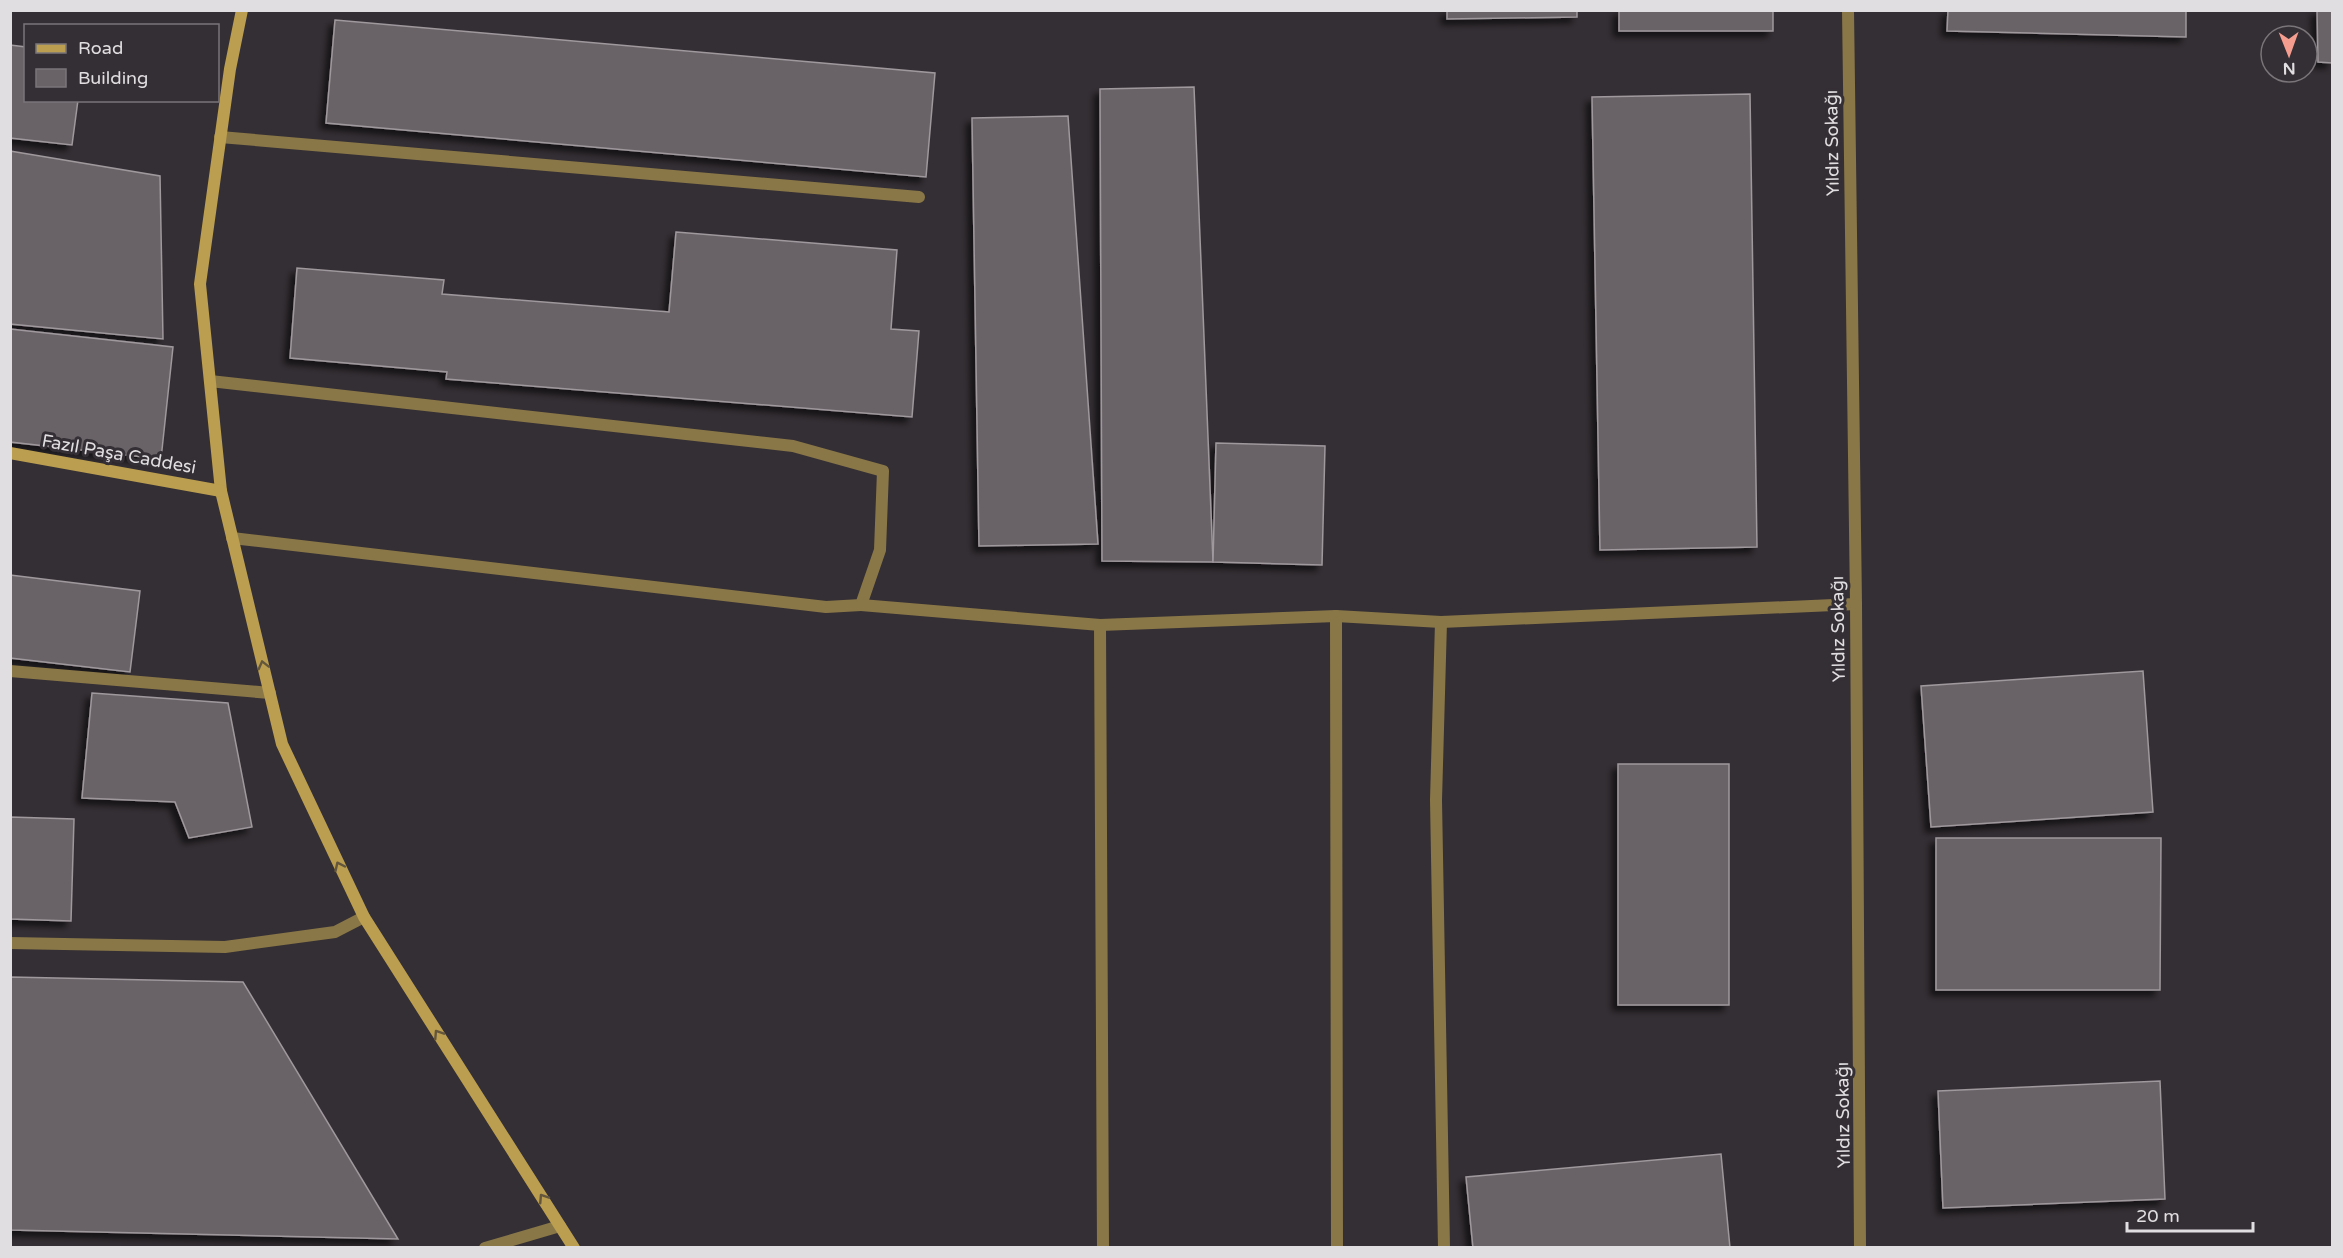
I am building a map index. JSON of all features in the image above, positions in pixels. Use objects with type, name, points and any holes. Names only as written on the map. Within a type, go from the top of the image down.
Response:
[{"type":"main road","points":[[242,10],[220,137],[200,284],[221,491],[282,744],[364,917],[574,1248]]},
{"type":"main road","name":"Fazıl Paşa Caddesi","points":[[10,453],[221,491]]},
{"type":"street","name":"Yıldız Sokağı","points":[[1848,10],[1856,604],[1860,1248]]},
{"type":"street","points":[[220,137],[919,196]]},
{"type":"street","points":[[210,381],[793,446],[883,471],[880,550],[861,604]]},
{"type":"street","points":[[232,538],[826,607],[861,604],[1100,625],[1336,616],[1441,622],[1856,604]]},
{"type":"street","points":[[1336,616],[1337,1248]]},
{"type":"street","points":[[1441,622],[1436,800],[1444,1248]]},
{"type":"street","points":[[1100,625],[1103,1248]]},
{"type":"street","points":[[10,670],[270,693]]},
{"type":"street","points":[[10,943],[225,947],[335,932],[364,917]]},
{"type":"street","points":[[485,1248],[560,1226]]},
{"type":"building","points":[[1447,10],[1577,10],[1577,17],[1447,19]]},
{"type":"building","points":[[1619,10],[1773,10],[1773,31],[1619,31]]},
{"type":"building","points":[[1948,10],[2186,10],[2186,37],[1947,31]]},
{"type":"building","points":[[2317,10],[2332,10],[2332,63],[2319,62]]},
{"type":"building","points":[[335,20],[935,73],[926,177],[326,123]]},
{"type":"building","points":[[10,45],[24,47],[24,102],[78,102],[72,145],[10,138]]},
{"type":"building","points":[[1194,87],[1213,562],[1102,561],[1100,89]]},
{"type":"building","points":[[1750,94],[1757,547],[1600,550],[1592,97]]},
{"type":"building","points":[[1068,116],[1098,544],[979,546],[972,118]]},
{"type":"building","points":[[10,151],[160,176],[163,339],[10,324]]},
{"type":"building","points":[[676,232],[897,250],[891,329],[919,331],[912,417],[446,379],[447,372],[290,358],[297,268],[444,280],[442,294],[669,312]]},
{"type":"building","points":[[10,329],[173,347],[161,459],[10,442]]},
{"type":"building","points":[[1216,443],[1325,446],[1322,565],[1213,562]]},
{"type":"building","points":[[10,575],[140,591],[130,672],[10,658]]},
{"type":"building","points":[[2143,671],[2153,812],[1931,827],[1921,686]]},
{"type":"building","points":[[92,693],[228,703],[252,827],[189,838],[175,802],[82,798]]},
{"type":"building","points":[[1618,764],[1729,764],[1729,1005],[1618,1005]]},
{"type":"building","points":[[10,817],[74,819],[71,921],[10,919]]},
{"type":"building","points":[[1936,838],[2161,838],[2160,990],[1936,990]]},
{"type":"building","points":[[10,977],[243,982],[398,1239],[10,1230]]},
{"type":"building","points":[[2160,1081],[2165,1199],[1943,1208],[1938,1091]]},
{"type":"building","points":[[1721,1154],[1730,1248],[1473,1248],[1466,1177]]}]
